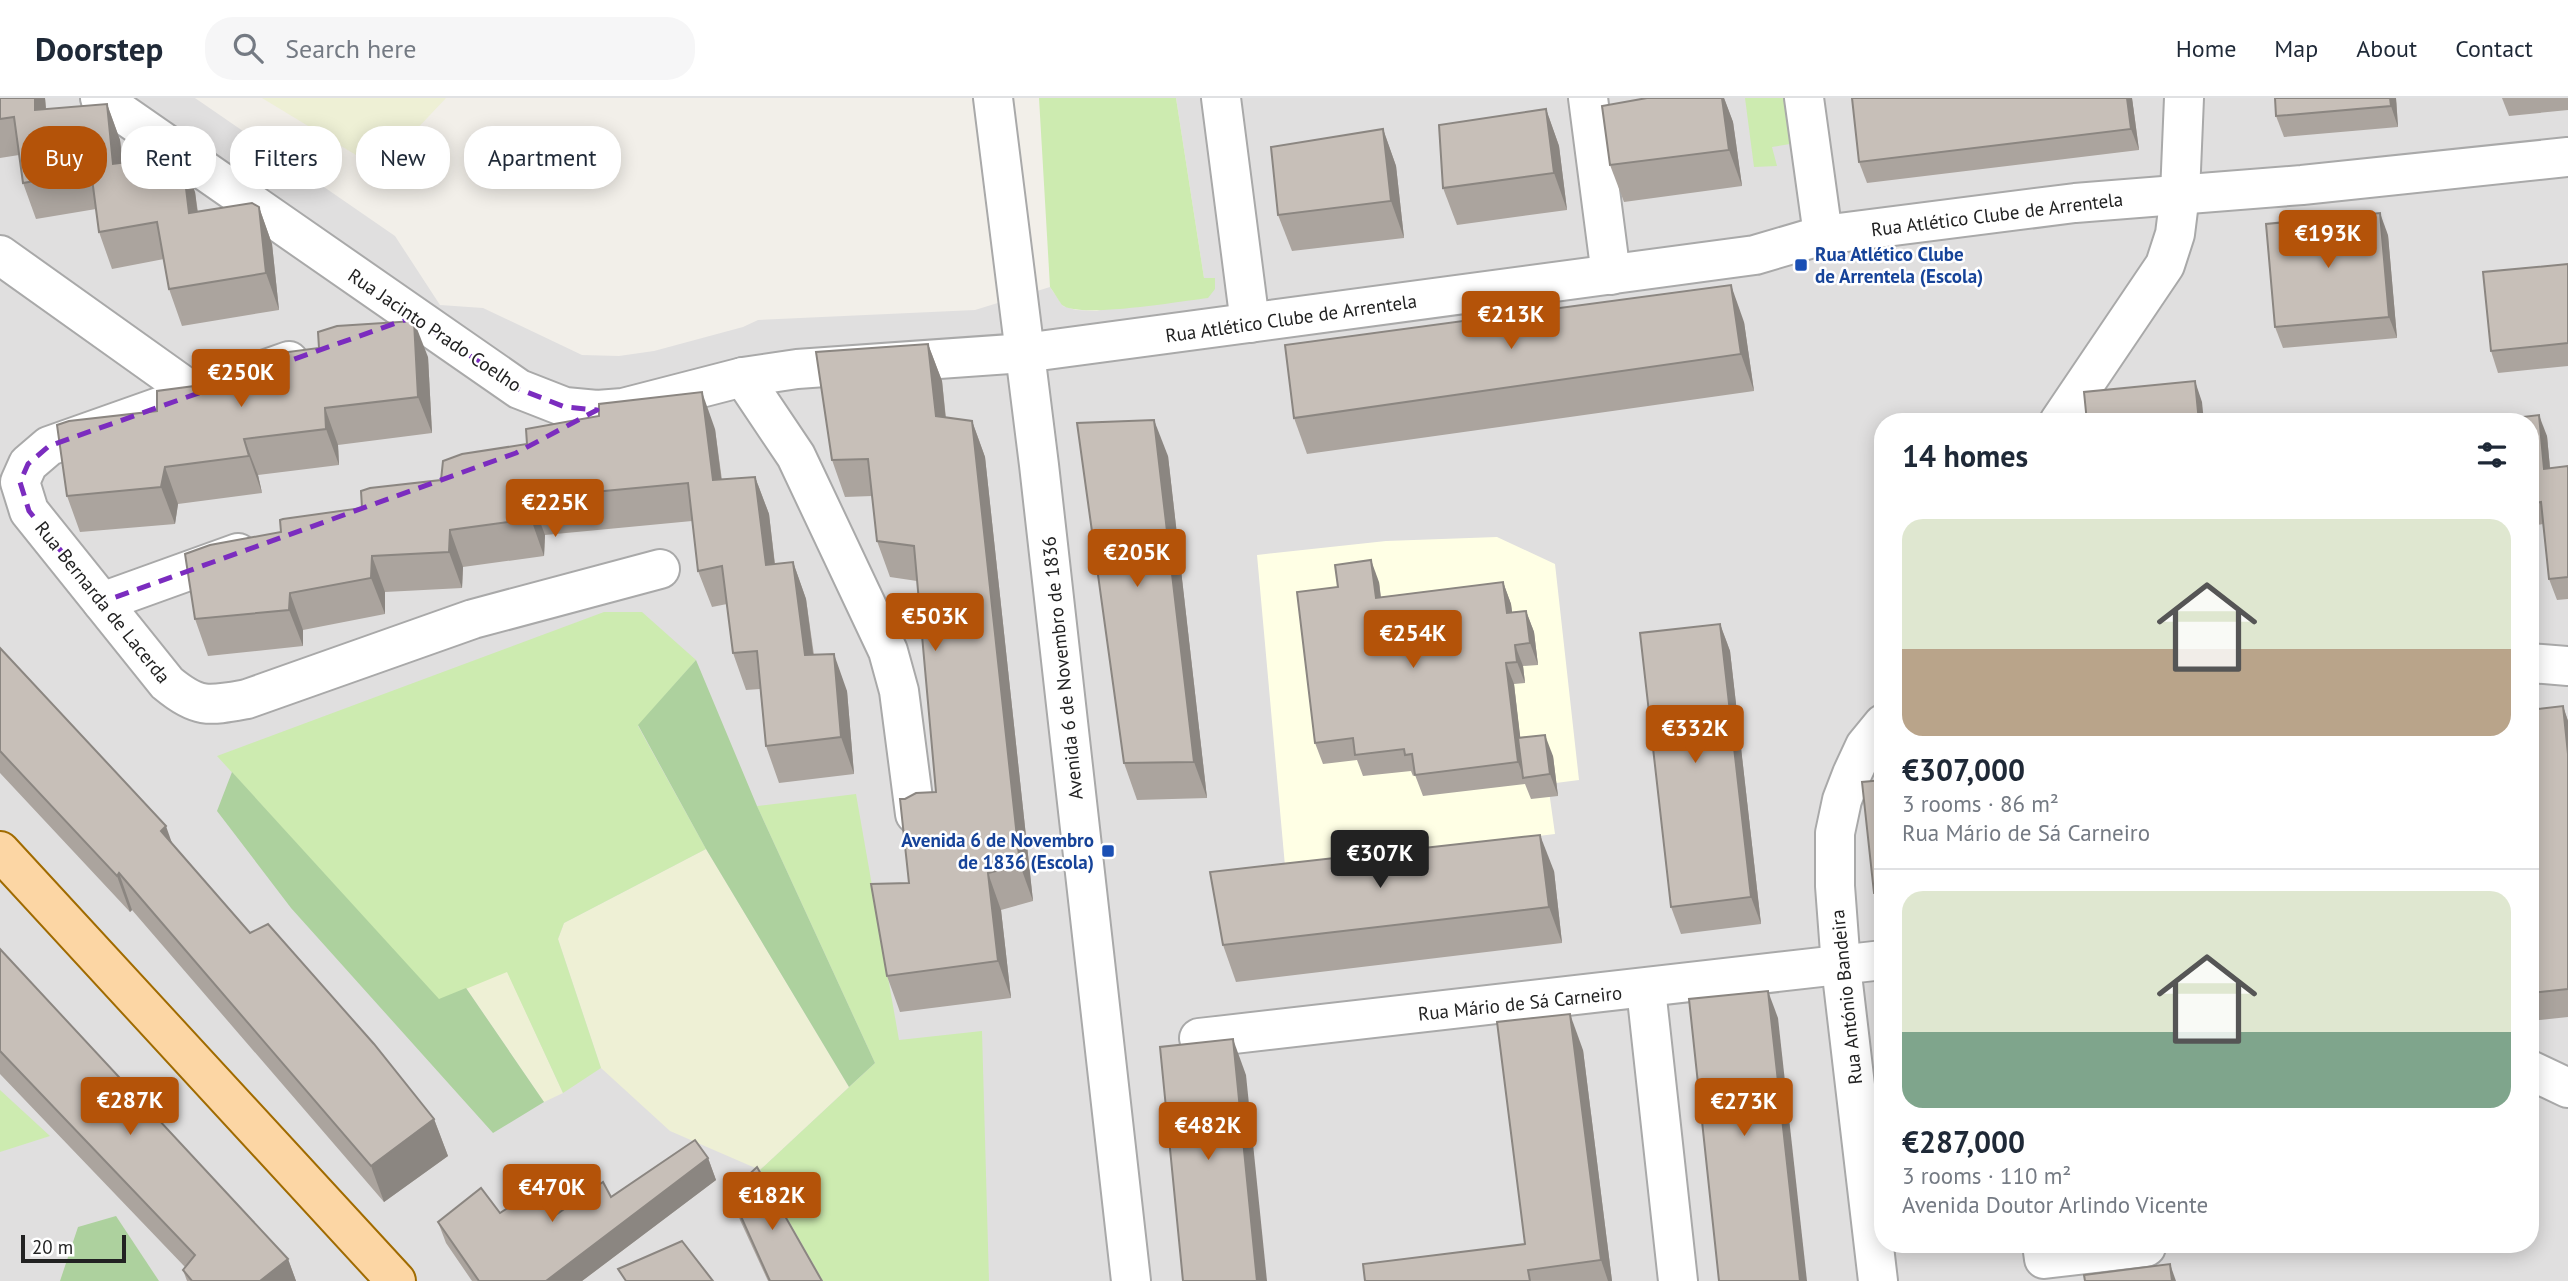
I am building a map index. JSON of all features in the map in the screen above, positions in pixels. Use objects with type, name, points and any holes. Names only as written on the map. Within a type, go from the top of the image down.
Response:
[{"type":"main road","points":[[0,851],[396,1281]]},
{"type":"street","name":"Rua Jacinto Prado Coelho","points":[[100,98],[519,389],[565,407],[597,410],[623,408],[743,377],[797,369],[1024,354]]},
{"type":"street","name":"Avenida 6 de Novembro de 1836","points":[[993,98],[1039,466],[1131,1281]]},
{"type":"street","points":[[1221,98],[1250,323]]},
{"type":"street","points":[[1588,98],[1611,275]]},
{"type":"street","points":[[1804,98],[1823,235]]},
{"type":"street","points":[[2065,413],[2165,265],[2175,234],[2180,194],[2184,98]]},
{"type":"street","name":"Rua Atlético Clube de Arrentela","points":[[1024,354],[1755,254],[1823,235],[2075,203],[2302,185],[2568,157]]},
{"type":"street","points":[[0,255],[195,394]]},
{"type":"street","points":[[375,331],[413,317]]},
{"type":"street","name":"Rua Bernarda de Lacerda","points":[[323,349],[49,446],[28,464],[20,482],[29,511],[167,683],[180,694],[196,703],[217,705],[247,699],[473,619],[660,569]]},
{"type":"street","points":[[743,377],[796,456],[888,651],[899,691],[915,814]]},
{"type":"street","points":[[551,434],[597,410]]},
{"type":"street","points":[[102,602],[270,541]]},
{"type":"street","points":[[2539,664],[2568,666]]},
{"type":"street","name":"Rua António Bandeira","points":[[1874,736],[1852,774],[1842,800],[1835,833],[1835,886],[1842,965],[1874,1246]]},
{"type":"street","name":"Rua Mário de Sá Carneiro","points":[[1199,1038],[1874,961]]},
{"type":"street","points":[[1646,989],[1678,1281]]},
{"type":"street","points":[[2539,1074],[2568,1088]]},
{"type":"street","name":"Rua António Bandeira","points":[[1875,1253],[1878,1281]]},
{"type":"street","points":[[2043,1253],[2044,1259],[2095,1253]]},
{"type":"highlighted area","points":[[413,317],[519,389],[565,407],[597,410],[516,453],[102,602],[29,511],[20,482],[28,464],[49,446]]},
{"type":"shaded area","points":[[0,98],[195,98],[236,126],[230,126],[230,189],[327,189],[395,236],[440,305],[483,308],[582,355],[619,356],[654,351],[743,327],[758,320],[975,310],[1050,287],[1063,306],[1097,311],[1214,278],[1204,278],[1176,98],[2568,98],[2568,1281],[0,1281]]},
{"type":"shaded area","points":[[262,98],[446,98],[420,126],[356,126],[356,155],[342,147],[342,126],[308,126]]},
{"type":"shaded area","points":[[1497,537],[1555,564],[1579,780],[1548,784],[1555,834],[1285,866],[1257,555],[1386,541]]},
{"type":"shaded area","points":[[706,849],[849,1087],[760,1170],[670,1131],[601,1068],[558,939],[564,923]]},
{"type":"shaded area","points":[[507,971],[563,1093],[544,1102],[466,988]]},
{"type":"green space","points":[[1039,98],[1176,98],[1204,278],[1215,278],[1215,289],[1208,298],[1109,310],[1072,309],[1062,305],[1050,287]]},
{"type":"green space","points":[[1745,98],[1785,98],[1790,144],[1772,147],[1777,166],[1754,167]]},
{"type":"green space","points":[[604,612],[642,612],[696,660],[638,726],[706,849],[564,923],[558,939],[601,1068],[563,1093],[507,972],[439,1000],[217,756]]},
{"type":"green space","points":[[696,660],[757,806],[875,1063],[849,1087],[706,849],[638,725]]},
{"type":"green space","points":[[232,772],[439,999],[466,988],[544,1102],[493,1133],[291,908],[217,811]]},
{"type":"green space","points":[[856,794],[899,1040],[982,1031],[989,1281],[823,1281],[760,1170],[875,1063],[757,806]]},
{"type":"green space","points":[[0,1090],[50,1136],[0,1152]]},
{"type":"green space","points":[[116,1216],[159,1281],[60,1281],[78,1227]]},
{"type":"building","points":[[0,98],[35,98],[35,110],[107,104],[113,164],[121,163],[121,189],[186,189],[189,213],[252,203],[259,207],[266,273],[169,289],[157,222],[99,232],[93,189],[107,189],[107,126],[21,126],[21,168],[14,117],[0,119]]},
{"type":"building","points":[[1647,98],[1722,98],[1729,150],[1610,165],[1602,106]]},
{"type":"building","points":[[1852,98],[2127,98],[2131,129],[1859,162]]},
{"type":"building","points":[[2275,98],[2390,98],[2391,106],[2276,116]]},
{"type":"building","points":[[1546,109],[1554,173],[1443,188],[1439,125]]},
{"type":"building","points":[[1383,129],[1391,201],[1278,215],[1271,147]]},
{"type":"building","points":[[2380,213],[2389,317],[2275,327],[2266,224]]},
{"type":"building","points":[[2568,264],[2568,343],[2491,351],[2483,272]]},
{"type":"building","points":[[1731,285],[1741,354],[1294,418],[1285,345]]},
{"type":"building","points":[[414,321],[418,397],[325,408],[326,429],[244,439],[249,456],[165,467],[161,487],[67,496],[57,425],[69,421],[157,411],[157,391],[240,380],[237,361],[319,348],[318,332],[337,326]]},
{"type":"building","points":[[928,344],[936,416],[972,421],[1020,865],[988,873],[998,961],[887,976],[871,884],[909,883],[900,799],[916,793],[936,792],[914,546],[877,541],[868,459],[832,460],[816,352]]},
{"type":"building","points":[[2195,381],[2198,413],[2086,413],[2084,392]]},
{"type":"building","points":[[702,392],[713,480],[755,477],[766,565],[793,562],[805,655],[834,654],[841,737],[766,746],[757,651],[733,653],[722,566],[698,571],[688,483],[531,498],[531,519],[450,530],[449,552],[372,556],[371,578],[290,593],[289,610],[195,619],[185,554],[210,545],[281,532],[280,520],[283,519],[362,508],[361,491],[370,488],[441,480],[443,461],[462,454],[527,444],[526,429],[599,416],[599,404]]},
{"type":"building","points":[[2539,415],[2544,469],[2568,466],[2568,577],[2549,579],[2541,502]]},
{"type":"building","points":[[1154,420],[1194,762],[1124,763],[1077,423]]},
{"type":"building","points":[[1371,560],[1376,598],[1503,582],[1507,613],[1526,611],[1530,643],[1515,645],[1517,662],[1506,663],[1518,762],[1415,775],[1412,754],[1405,755],[1404,749],[1355,755],[1353,738],[1315,743],[1297,592],[1338,587],[1335,565]]},
{"type":"building","points":[[1720,624],[1751,897],[1671,907],[1640,633]]},
{"type":"building","points":[[0,648],[166,826],[161,831],[250,933],[268,924],[374,1044],[434,1119],[371,1166],[119,873],[117,876],[0,751]]},
{"type":"building","points":[[2563,706],[2568,754],[2568,989],[2539,992],[2539,709]]},
{"type":"building","points":[[1545,735],[1550,774],[1523,778],[1518,738]]},
{"type":"building","points":[[1874,781],[1874,893],[1862,782]]},
{"type":"building","points":[[1540,835],[1549,907],[1223,945],[1210,872]]},
{"type":"building","points":[[0,949],[288,1259],[260,1281],[192,1281],[183,1270],[195,1255],[0,1051]]},
{"type":"building","points":[[1768,991],[1800,1281],[1719,1281],[1689,999]]},
{"type":"building","points":[[1570,1014],[1601,1260],[1528,1270],[1530,1281],[1365,1281],[1363,1264],[1525,1244],[1497,1022]]},
{"type":"building","points":[[1233,1039],[1257,1281],[1183,1281],[1160,1047]]},
{"type":"building","points":[[695,1140],[708,1158],[546,1281],[479,1281],[438,1222],[481,1188],[500,1213],[537,1189],[554,1216],[603,1182],[611,1197]]},
{"type":"building","points":[[757,1167],[822,1281],[770,1281],[730,1192]]},
{"type":"building","points":[[682,1241],[713,1281],[626,1281],[618,1269]]},
{"type":"building","points":[[2170,1264],[2172,1281],[2085,1281],[2084,1275]]},
{"type":"place","name":"Rua Atlético Clube de Arrentela (Escola)","points":[[1801,265]]},
{"type":"place","name":"Avenida 6 de Novembro de 1836 (Escola)","points":[[1108,851]]}]
